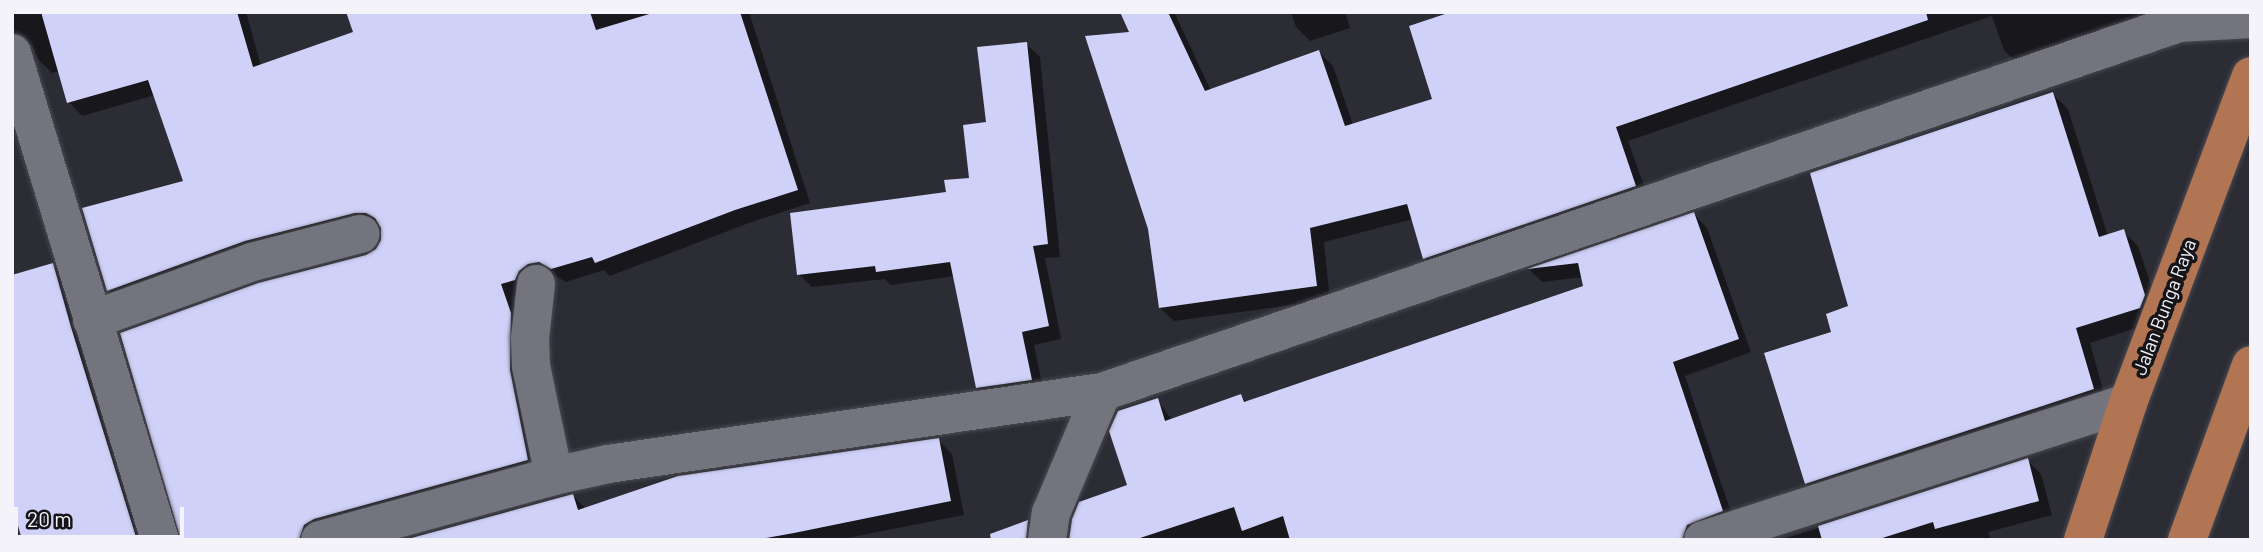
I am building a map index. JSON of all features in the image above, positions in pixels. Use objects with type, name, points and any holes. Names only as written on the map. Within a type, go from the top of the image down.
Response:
[{"type":"main road","name":"Jalan Bunga Raya","points":[[2083,540],[2128,403],[2251,76]]},
{"type":"main road","points":[[2187,540],[2251,365]]},
{"type":"street","points":[[320,540],[554,476],[621,462],[1102,391],[2179,23],[2251,19]]},
{"type":"street","points":[[12,53],[160,540]]},
{"type":"street","points":[[92,320],[252,262],[360,234]]},
{"type":"street","points":[[536,284],[530,338],[531,366],[554,476]]},
{"type":"street","points":[[1046,540],[1051,513],[1102,391]]},
{"type":"street","points":[[1703,540],[2128,403]]},
{"type":"building","points":[[41,12],[237,12],[253,67],[353,32],[346,12],[590,12],[596,30],[656,12],[740,12],[798,190],[735,210],[595,263],[592,257],[551,269],[539,262],[528,264],[519,271],[515,280],[501,284],[511,313],[510,370],[528,460],[314,519],[304,525],[299,540],[181,540],[120,333],[258,283],[366,255],[376,249],[381,240],[381,228],[375,218],[366,213],[355,213],[245,241],[107,291],[82,208],[183,181],[148,80],[67,103]]},
{"type":"building","points":[[1120,12],[1168,12],[1205,91],[1319,50],[1345,126],[1432,99],[1409,26],[1451,12],[1926,12],[1928,20],[1616,127],[1636,186],[1423,259],[1407,204],[1310,228],[1317,286],[1159,308],[1148,229],[1085,36],[1129,32]]},
{"type":"building","points":[[1027,42],[1048,244],[1033,246],[1049,326],[1022,332],[1032,380],[976,388],[950,262],[876,272],[875,266],[797,275],[790,213],[946,192],[944,180],[969,178],[963,125],[986,122],[977,47]]},
{"type":"building","points":[[2053,92],[2099,237],[2124,229],[2145,295],[2140,308],[2076,328],[2094,389],[1805,484],[1764,353],[1831,332],[1826,314],[1848,306],[1810,173]]},
{"type":"building","points":[[1694,212],[1739,339],[1673,362],[1723,511],[1687,525],[1682,540],[1290,540],[1283,516],[1242,531],[1234,507],[1134,540],[1069,540],[1072,519],[1079,502],[1127,485],[1109,431],[1118,411],[1158,398],[1165,421],[1241,394],[1244,402],[1583,286],[1578,263],[1527,269]]},
{"type":"building","points":[[53,263],[137,540],[22,540],[12,504],[12,275]]},
{"type":"building","points":[[939,438],[951,501],[794,533],[755,540],[404,540],[573,494],[578,510],[678,476]]},
{"type":"building","points":[[2028,458],[2039,501],[1935,529],[1933,522],[1876,540],[1822,540],[1818,526]]},
{"type":"building","points":[[1028,520],[1026,540],[991,540],[990,534]]}]
